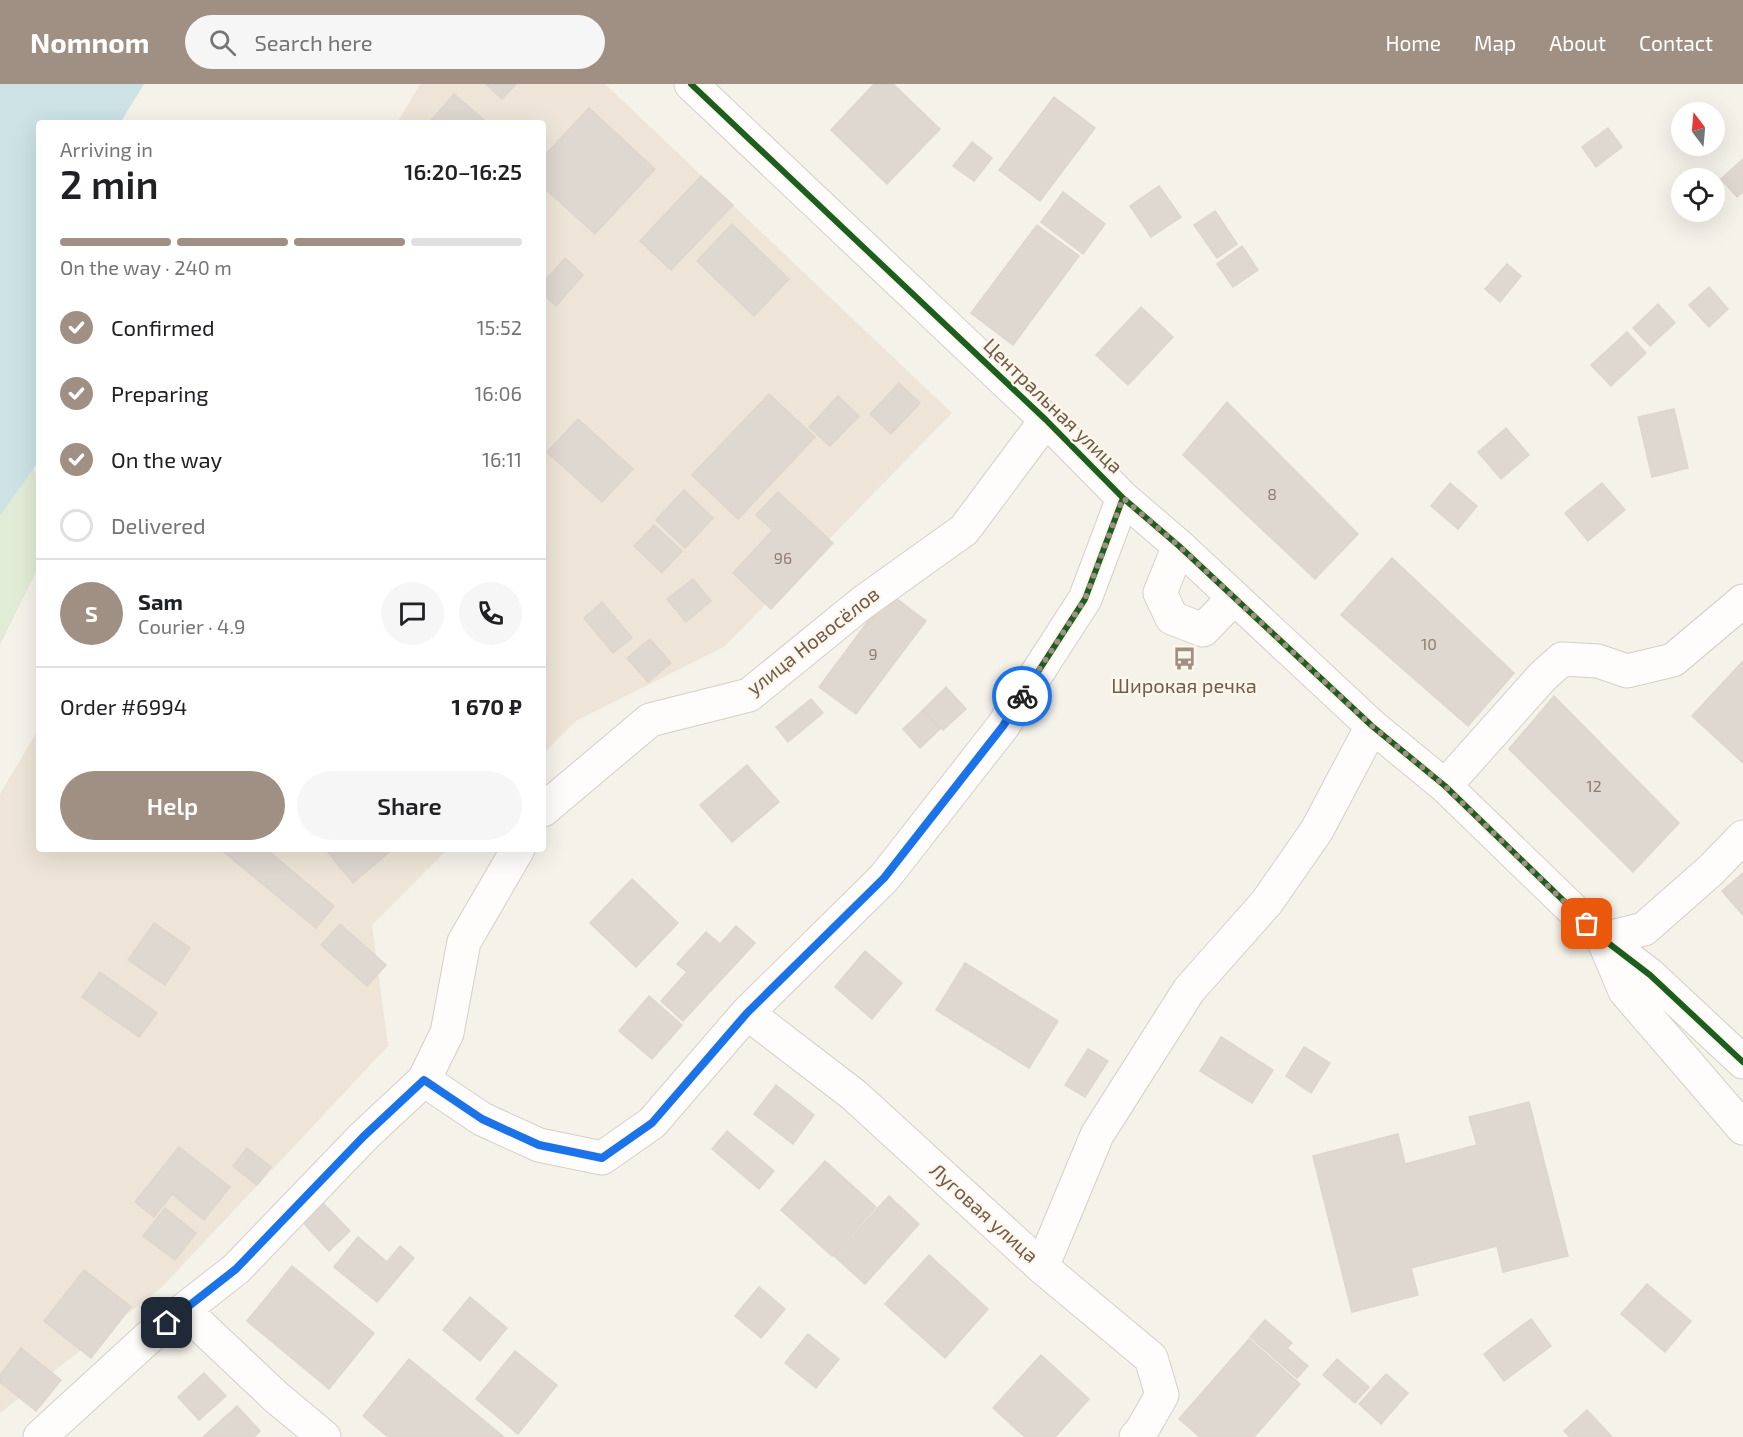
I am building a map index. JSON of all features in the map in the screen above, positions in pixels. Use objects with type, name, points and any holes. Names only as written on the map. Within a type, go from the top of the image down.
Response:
[{"type":"street","name":"Центральная улица","points":[[691,84],[1046,420],[1123,498],[1179,546],[1372,726],[1445,786],[1603,939],[1650,975],[1743,1062]]},
{"type":"street","name":"улица Новосёлов","points":[[546,807],[650,720],[749,695],[862,603],[964,530],[1046,420]]},
{"type":"street","points":[[424,1080],[482,1119],[539,1145],[602,1158],[652,1123],[747,1013],[884,878],[1003,726],[1085,599],[1123,498]]},
{"type":"street","points":[[1179,546],[1160,593],[1172,618],[1203,630],[1234,598]]},
{"type":"street","points":[[1445,786],[1542,677],[1562,659],[1598,661],[1627,671],[1673,660],[1743,601]]},
{"type":"street","points":[[1042,1267],[1097,1135],[1189,990],[1267,902],[1317,830],[1372,726]]},
{"type":"street","points":[[1743,837],[1711,870],[1644,929],[1603,939],[1625,991],[1743,1128]]},
{"type":"street","points":[[40,1437],[149,1337],[236,1269],[364,1136],[424,1080],[447,1033],[464,942],[516,852]]},
{"type":"street","name":"Луговая улица","points":[[747,1013],[854,1095],[1042,1267],[1151,1358],[1162,1395],[1136,1437]]},
{"type":"street","points":[[184,1310],[276,1397],[324,1437]]},
{"type":"shaded area","points":[[0,84],[144,84],[122,120],[36,120],[36,465],[0,516]]},
{"type":"shaded area","points":[[420,84],[605,84],[952,413],[724,647],[576,721],[546,751],[546,120],[399,120]]},
{"type":"shaded area","points":[[36,733],[36,852],[445,852],[372,925],[388,1046],[162,1287],[0,1413],[0,794]]},
{"type":"green space","points":[[33,469],[36,472],[36,572],[0,645],[0,516]]},
{"type":"building","points":[[486,84],[516,84],[502,99]]},
{"type":"building","points":[[874,84],[893,84],[940,129],[887,184],[831,130]]},
{"type":"building","points":[[454,94],[484,120],[432,120]]},
{"type":"building","points":[[1054,97],[1095,128],[1040,201],[999,170]]},
{"type":"building","points":[[589,108],[655,169],[595,234],[546,190],[546,154]]},
{"type":"building","points":[[1608,128],[1622,147],[1596,167],[1582,147]]},
{"type":"building","points":[[972,142],[992,158],[974,181],[953,166]]},
{"type":"building","points":[[1743,159],[1743,192],[1737,197],[1725,184],[1725,175]]},
{"type":"building","points":[[701,176],[733,205],[671,270],[640,241]]},
{"type":"building","points":[[1159,186],[1181,217],[1151,237],[1130,206]]},
{"type":"building","points":[[1063,192],[1105,224],[1083,254],[1041,222]]},
{"type":"building","points":[[1215,211],[1237,244],[1217,258],[1194,225]]},
{"type":"building","points":[[732,224],[789,279],[754,316],[697,261]]},
{"type":"building","points":[[1037,225],[1079,256],[1013,345],[971,313]]},
{"type":"building","points":[[1242,246],[1258,270],[1233,287],[1217,264]]},
{"type":"building","points":[[565,258],[583,275],[556,306],[546,297],[546,280]]},
{"type":"building","points":[[1507,264],[1521,276],[1500,302],[1485,289]]},
{"type":"building","points":[[1709,287],[1728,309],[1709,327],[1689,305]]},
{"type":"building","points":[[1658,304],[1675,323],[1650,346],[1633,328]]},
{"type":"building","points":[[1141,307],[1173,337],[1128,385],[1096,355]]},
{"type":"building","points":[[1627,332],[1646,353],[1611,386],[1591,365]]},
{"type":"building","points":[[899,383],[920,403],[891,434],[870,414]]},
{"type":"building","points":[[769,394],[815,437],[738,519],[692,475]]},
{"type":"building","points":[[838,396],[859,416],[830,446],[809,427]]},
{"type":"building","points":[[1227,402],[1358,534],[1315,579],[1183,455]]},
{"type":"building","points":[[1674,409],[1688,468],[1652,477],[1638,417]]},
{"type":"building","points":[[578,419],[633,469],[602,502],[547,452]]},
{"type":"building","points":[[1506,428],[1529,455],[1501,479],[1478,452]]},
{"type":"building","points":[[1450,483],[1477,506],[1458,529],[1431,506]]},
{"type":"building","points":[[1602,483],[1625,510],[1588,541],[1565,513]]},
{"type":"building","points":[[684,490],[713,518],[685,548],[656,520]]},
{"type":"building","points":[[778,492],[833,543],[771,609],[733,573],[773,530],[756,515]]},
{"type":"building","points":[[654,525],[682,551],[662,573],[634,546]]},
{"type":"building","points":[[1392,558],[1514,673],[1468,726],[1341,615]]},
{"type":"building","points":[[693,579],[711,601],[686,622],[667,599]]},
{"type":"building","points":[[889,593],[926,621],[856,714],[819,687]]},
{"type":"building","points":[[602,602],[632,638],[613,653],[584,618]]},
{"type":"building","points":[[650,639],[671,663],[648,682],[627,658]]},
{"type":"building","points":[[1743,661],[1743,763],[1692,716]]},
{"type":"building","points":[[946,687],[966,709],[943,730],[924,709]]},
{"type":"building","points":[[1554,696],[1679,823],[1633,872],[1509,749]]},
{"type":"building","points":[[811,699],[823,713],[788,742],[776,727]]},
{"type":"building","points":[[923,710],[940,729],[920,748],[903,729]]},
{"type":"building","points":[[747,765],[779,802],[732,842],[700,805]]},
{"type":"building","points":[[224,852],[270,852],[334,906],[316,928]]},
{"type":"building","points":[[327,852],[389,852],[353,883]]},
{"type":"building","points":[[1743,873],[1743,915],[1722,891]]},
{"type":"building","points":[[632,879],[678,923],[636,967],[590,923]]},
{"type":"building","points":[[154,923],[190,948],[165,985],[128,960]]},
{"type":"building","points":[[340,924],[386,965],[367,986],[321,945]]},
{"type":"building","points":[[736,926],[755,943],[683,1021],[661,1001],[687,972],[677,964],[706,932],[720,944]]},
{"type":"building","points":[[865,951],[902,983],[872,1019],[835,987]]},
{"type":"building","points":[[965,963],[1058,1021],[1029,1068],[936,1010]]},
{"type":"building","points":[[100,972],[157,1013],[139,1037],[82,997]]},
{"type":"building","points":[[649,996],[682,1025],[652,1059],[619,1031]]},
{"type":"building","points":[[1221,1037],[1273,1070],[1252,1103],[1200,1071]]},
{"type":"building","points":[[1304,1047],[1330,1063],[1311,1093],[1286,1076]]},
{"type":"building","points":[[1088,1049],[1108,1061],[1085,1097],[1065,1085]]},
{"type":"building","points":[[776,1085],[814,1115],[793,1144],[754,1114]]},
{"type":"building","points":[[1529,1102],[1568,1256],[1503,1272],[1497,1246],[1411,1268],[1418,1295],[1352,1312],[1313,1156],[1398,1134],[1405,1164],[1477,1145],[1469,1117]]},
{"type":"building","points":[[727,1131],[774,1171],[759,1189],[712,1149]]},
{"type":"building","points":[[179,1147],[230,1187],[204,1220],[172,1194],[154,1217],[135,1202]]},
{"type":"building","points":[[247,1148],[271,1167],[257,1185],[233,1166]]},
{"type":"building","points":[[825,1161],[876,1207],[832,1256],[781,1210]]},
{"type":"building","points":[[889,1196],[919,1224],[865,1284],[834,1256]]},
{"type":"building","points":[[320,1200],[350,1231],[329,1251],[300,1219]]},
{"type":"building","points":[[165,1208],[196,1233],[175,1260],[143,1236]]},
{"type":"building","points":[[358,1237],[387,1262],[400,1246],[414,1258],[377,1302],[334,1267]]},
{"type":"building","points":[[929,1255],[988,1309],[945,1358],[885,1304]]},
{"type":"building","points":[[292,1266],[374,1333],[329,1389],[247,1321]]},
{"type":"building","points":[[84,1270],[131,1307],[91,1358],[44,1321]]},
{"type":"building","points":[[1647,1284],[1691,1321],[1665,1352],[1621,1314]]},
{"type":"building","points":[[759,1287],[785,1309],[761,1338],[735,1316]]},
{"type":"building","points":[[470,1297],[507,1328],[480,1361],[443,1330]]},
{"type":"building","points":[[1531,1319],[1551,1346],[1504,1381],[1484,1354]]},
{"type":"building","points":[[1265,1320],[1292,1343],[1287,1348],[1308,1366],[1297,1378],[1250,1337]]},
{"type":"building","points":[[808,1334],[839,1359],[816,1388],[785,1363]]},
{"type":"building","points":[[1249,1339],[1300,1384],[1254,1437],[1200,1437],[1179,1419]]},
{"type":"building","points":[[21,1348],[61,1380],[36,1411],[0,1382],[0,1375]]},
{"type":"building","points":[[515,1351],[557,1385],[518,1434],[476,1399]]},
{"type":"building","points":[[1041,1355],[1089,1399],[1055,1437],[1025,1437],[993,1408]]},
{"type":"building","points":[[409,1359],[504,1437],[388,1437],[363,1416]]},
{"type":"building","points":[[1337,1359],[1369,1387],[1355,1403],[1323,1375]]},
{"type":"building","points":[[204,1373],[226,1396],[199,1420],[178,1397]]},
{"type":"building","points":[[1386,1374],[1408,1393],[1381,1424],[1359,1404]]},
{"type":"building","points":[[237,1406],[260,1431],[254,1437],[203,1437]]},
{"type":"building","points":[[1587,1410],[1612,1437],[1570,1437],[1564,1431]]},
{"type":"cycle path","points":[[691,84],[1046,420],[1123,498],[1179,546],[1372,726],[1445,786],[1603,939],[1650,975],[1743,1062]]},
{"type":"cycle path","points":[[424,1080],[482,1119],[539,1145],[602,1158],[652,1123],[747,1013],[884,878],[1003,726],[1085,599],[1123,498]]},
{"type":"way so far","points":[[1022,696],[1085,599],[1123,498],[1179,546],[1372,726],[1445,786],[1587,924]]},
{"type":"place","name":"Широкая речка","points":[[1184,658]]},
{"type":"route","points":[[167,1323],[236,1269],[364,1136],[424,1080],[482,1119],[539,1145],[602,1158],[652,1123],[747,1013],[884,878],[1003,726],[1022,696]]}]
